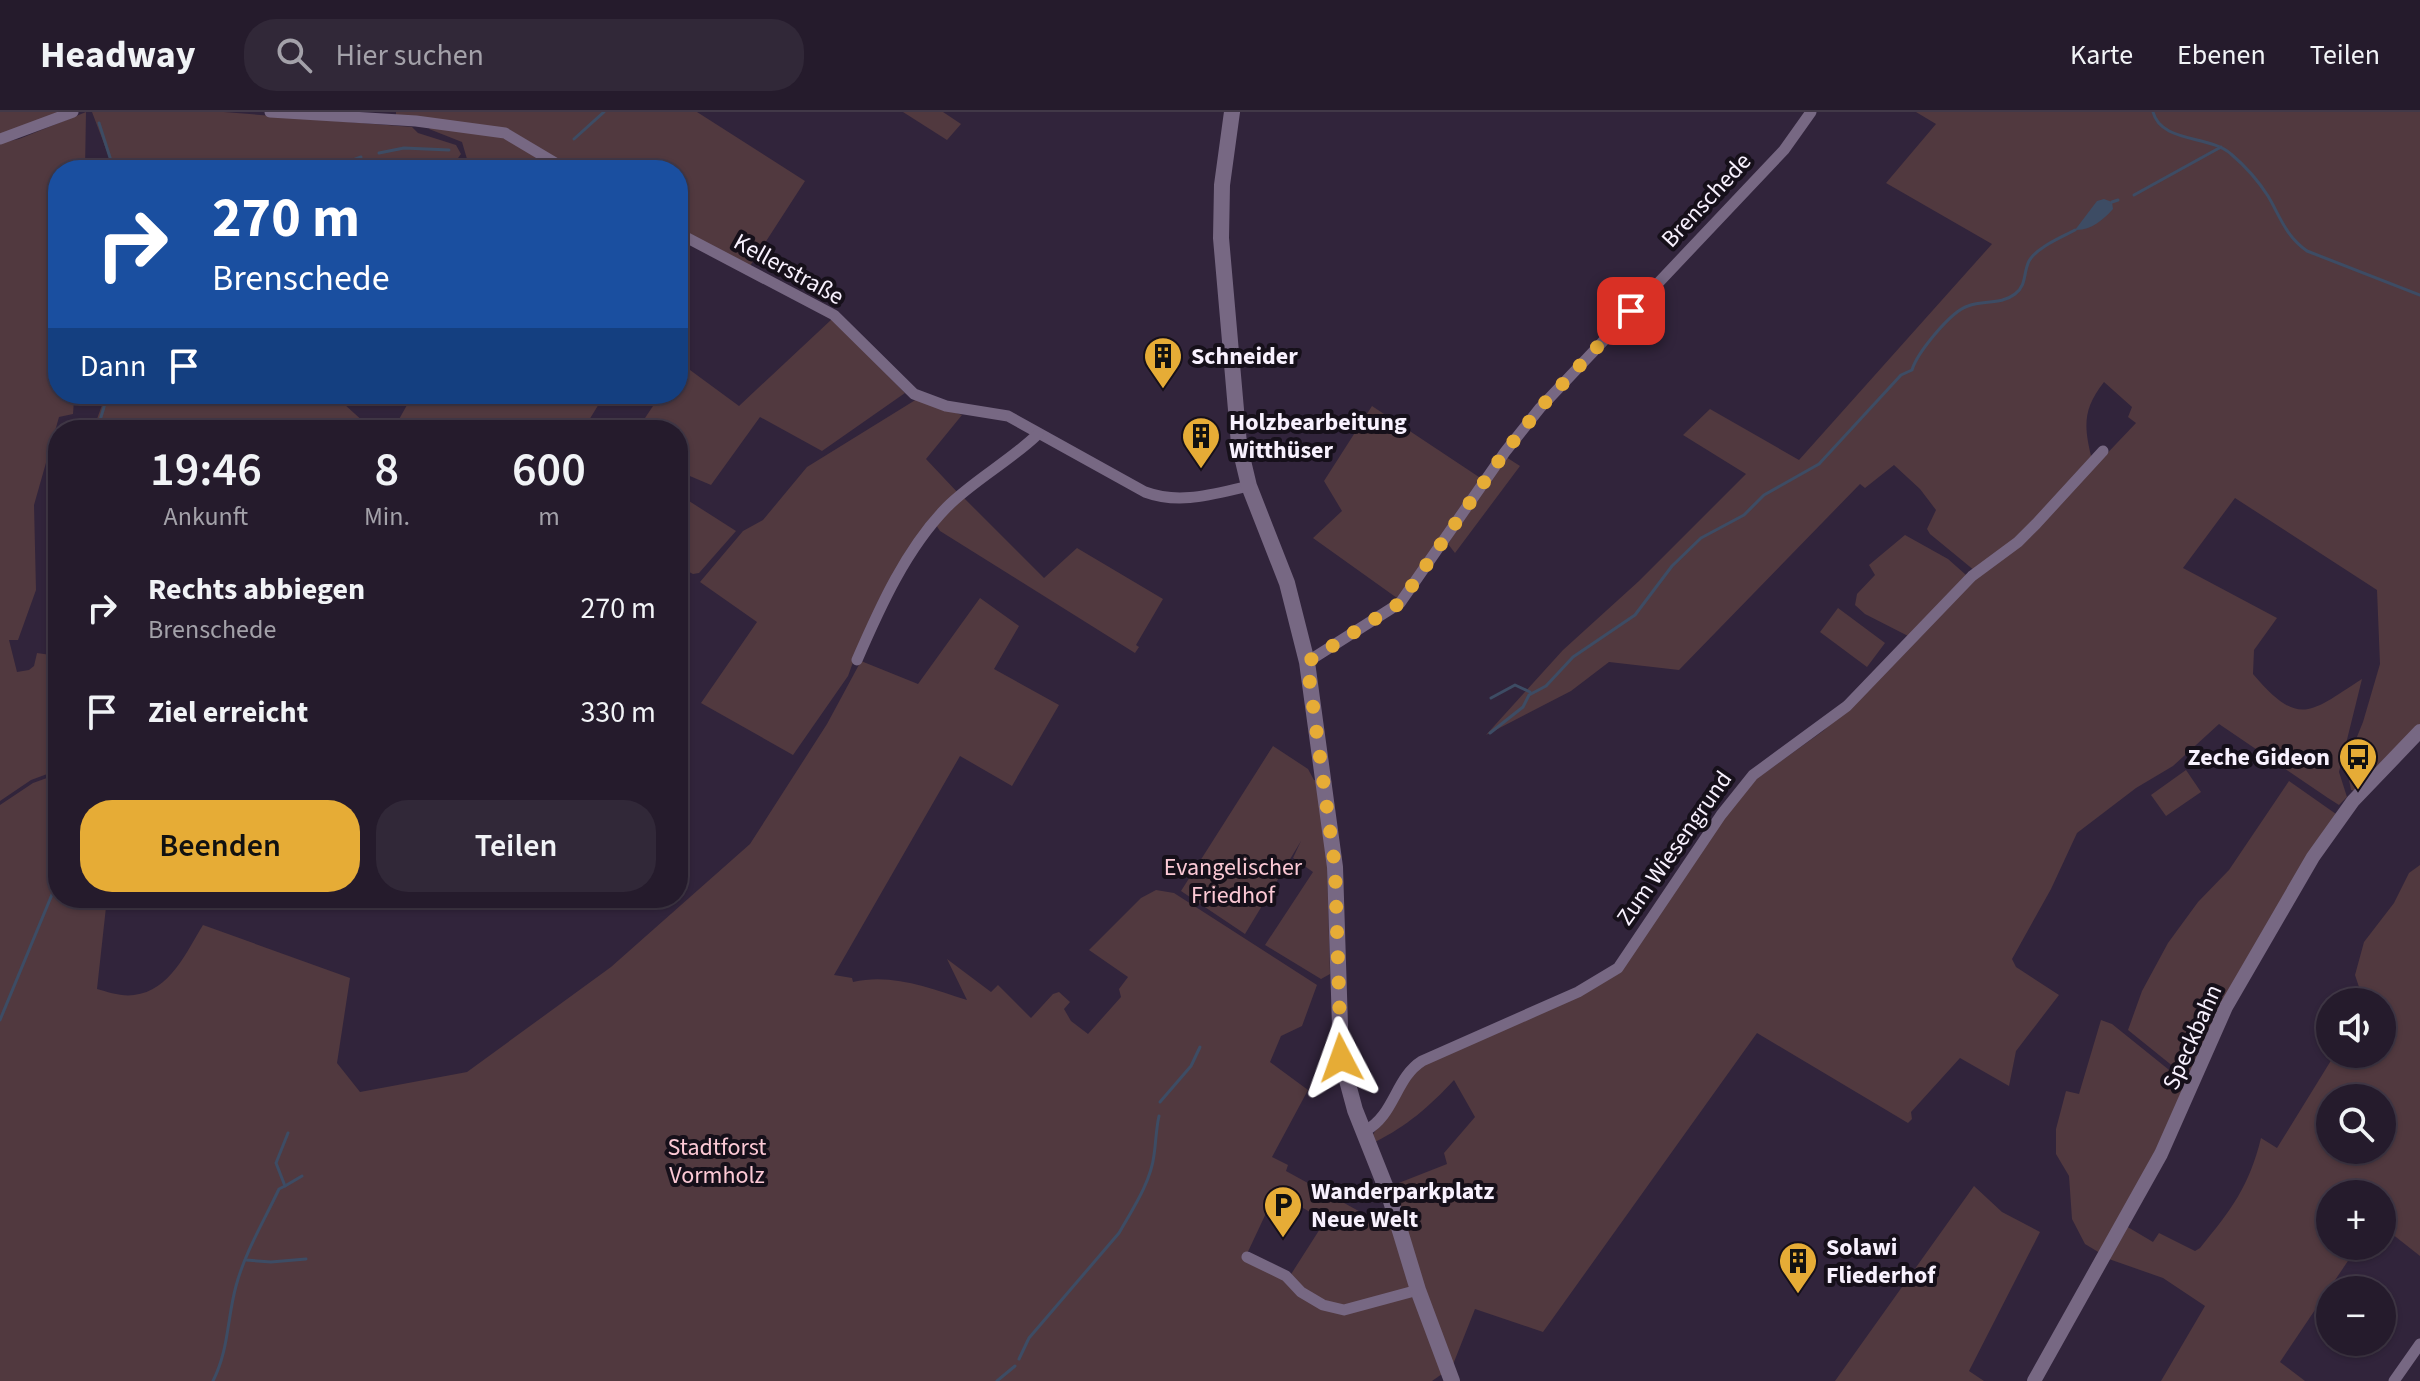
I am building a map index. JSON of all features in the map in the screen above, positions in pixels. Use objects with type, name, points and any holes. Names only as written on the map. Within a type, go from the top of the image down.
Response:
[{"type":"main road","points":[[1232,112],[1222,185],[1221,238],[1239,444],[1249,486],[1287,583],[1307,662],[1335,867],[1341,1058],[1351,1100],[1390,1198],[1418,1290],[1452,1381]]},
{"type":"street","points":[[0,139],[18,135],[73,112]]},
{"type":"street","points":[[270,112],[377,119],[505,133],[550,160]]},
{"type":"street","points":[[377,119],[388,112]]},
{"type":"street","name":"Brenschede","points":[[1307,662],[1400,603],[1505,452],[1540,408],[1784,150],[1811,112]]},
{"type":"street","name":"Kellerstraße","points":[[688,238],[834,315],[914,394],[946,406],[1008,416],[1145,492],[1164,499],[1205,496],[1249,486]]},
{"type":"street","points":[[857,660],[881,605],[930,526],[949,505],[1038,434]]},
{"type":"street","name":"Zum Wiesengrund","points":[[1365,1131],[1377,1125],[1393,1105],[1415,1065],[1578,992],[1618,968],[1721,815],[1753,775],[1847,706],[1972,576],[2018,542],[2103,451]]},
{"type":"street","name":"Speckbahn","points":[[2034,1381],[2161,1154],[2226,1007],[2313,857],[2353,801],[2420,731]]},
{"type":"street","points":[[1247,1257],[1286,1276],[1301,1292],[1323,1305],[1344,1310],[1418,1290]]},
{"type":"street","points":[[2394,1381],[2420,1344]]},
{"type":"green space","points":[[0,112],[60,112],[0,135]]},
{"type":"green space","points":[[86,112],[85,160],[48,160],[48,404],[74,404],[73,414],[48,420],[48,456],[34,505],[36,590],[18,640],[9,640],[17,672],[34,666],[37,653],[48,655],[48,774],[31,780],[0,801],[0,143],[19,139]]},
{"type":"green space","points":[[92,112],[224,112],[412,127],[418,133],[456,145],[461,154],[457,160],[110,160]]},
{"type":"green space","points":[[396,112],[697,112],[805,181],[750,266],[688,233],[688,160],[559,160],[508,129],[396,115]]},
{"type":"green space","points":[[903,112],[943,112],[961,124],[947,140]]},
{"type":"green space","name":"Stadtforst Vormholz","points":[[1916,112],[2420,112],[2420,724],[2356,791],[2351,790],[2346,764],[2363,722],[2380,664],[2377,590],[2235,498],[2183,568],[2277,618],[2254,650],[2253,674],[2282,702],[2305,710],[2316,707],[2362,679],[2339,772],[2347,797],[2339,805],[2219,724],[2173,766],[2136,788],[2077,833],[2051,889],[2012,959],[2016,967],[2059,995],[2016,1051],[2009,1086],[1960,1058],[1911,1112],[1912,1119],[1908,1123],[1757,1033],[1543,1332],[1475,1309],[1452,1367],[1432,1381],[0,1381],[0,805],[33,783],[48,778],[48,908],[106,908],[97,989],[129,995],[147,992],[158,986],[184,958],[203,925],[350,978],[337,1063],[360,1092],[467,1072],[611,967],[678,908],[688,908],[688,899],[750,844],[827,724],[861,661],[918,684],[980,598],[1019,626],[994,669],[1059,705],[1012,786],[960,756],[834,975],[852,978],[853,982],[882,979],[910,983],[967,1000],[947,959],[991,992],[998,985],[1031,1018],[1053,994],[1059,992],[1070,1002],[1064,1009],[1071,1021],[1088,1034],[1121,997],[1119,989],[1128,977],[1089,950],[1141,898],[1156,890],[1174,893],[1317,985],[1302,1026],[1281,1036],[1270,1062],[1308,1090],[1272,1157],[1288,1165],[1286,1171],[1395,1231],[1391,1186],[1447,1164],[1444,1153],[1475,1117],[1454,1080],[1417,1115],[1375,1142],[1372,1136],[1416,1067],[1588,989],[1643,938],[1745,787],[1823,731],[1856,701],[1975,577],[2039,525],[2136,423],[2128,417],[2132,407],[2104,382],[2088,410],[2087,438],[2092,460],[2017,541],[1975,571],[1930,534],[1927,529],[1936,510],[1920,489],[1894,465],[1865,488],[1860,484],[1679,670],[1609,662],[1571,691],[1486,735],[1563,650],[1639,581],[1746,474],[1683,435],[1710,409],[1799,460],[1992,244],[1886,183],[1936,124]],"holes":[[[1276,1192],[1325,1221],[1288,1279],[1245,1258]]]},
{"type":"green space","points":[[429,129],[505,137],[545,160],[466,160],[462,142]]},
{"type":"green space","points":[[832,319],[905,393],[822,451],[760,417],[711,485],[688,475],[688,420],[644,420],[654,404],[688,404],[688,369],[739,406]]},
{"type":"green space","points":[[917,399],[962,415],[926,459],[959,494],[947,503],[859,646],[848,676],[793,755],[701,703],[757,622],[700,582],[743,531],[763,520],[807,467]]},
{"type":"green space","points":[[102,404],[344,404],[362,420],[97,420]]},
{"type":"green space","points":[[599,404],[589,420],[399,420],[407,405]]},
{"type":"green space","points":[[1372,406],[1488,483],[1506,457],[1520,466],[1455,553],[1448,544],[1459,526],[1397,598],[1313,538],[1342,511],[1324,481]]},
{"type":"green space","points":[[963,497],[1044,578],[1077,548],[1163,599],[1136,645],[1139,647],[1135,653],[940,531],[936,525]]},
{"type":"green space","points":[[688,500],[736,531],[699,573],[688,571]]},
{"type":"green space","points":[[1905,535],[1948,559],[1966,575],[1910,637],[1865,614],[1855,605],[1857,594],[1875,575],[1869,565]]},
{"type":"green space","points":[[1838,608],[1885,643],[1867,667],[1820,632]]},
{"type":"green space","name":"Evangelischer Friedhof","points":[[1273,746],[1308,769],[1314,780],[1320,780],[1326,826],[1330,974],[1321,979],[1265,945],[1313,872],[1293,858],[1301,841],[1245,934],[1181,891]]},
{"type":"green space","points":[[2186,770],[2201,792],[2166,816],[2151,795]]},
{"type":"green space","points":[[2289,781],[2336,814],[2190,1080],[2128,1030],[2142,991],[2168,943],[2198,902],[2229,870]]},
{"type":"green space","points":[[2420,865],[2420,1256],[2396,1237],[2396,1180],[2316,1180],[2316,1260],[2349,1260],[2338,1276],[2316,1276],[2316,1308],[2280,1362],[2305,1381],[2161,1381],[2205,1306],[2163,1278],[2106,1258],[2126,1226],[2153,1242],[2159,1233],[2195,1251],[2200,1248],[2238,1197],[2251,1171],[2261,1138],[2277,1148],[2316,1085],[2316,1164],[2396,1164],[2396,1084],[2316,1084],[2326,1068],[2396,1068],[2396,988],[2359,988],[2355,975],[2364,942],[2394,903],[2409,873]]},
{"type":"green space","points":[[2101,1020],[2112,1024],[2189,1086],[2172,1125],[2100,1253],[2085,1244],[2072,1219],[2069,1176],[2056,1154],[2056,1129],[2066,1091],[2079,1094]]},
{"type":"green space","points":[[1974,1186],[2002,1212],[2040,1232],[1969,1371],[1984,1381],[1835,1381]]},
{"type":"water","points":[[2104,199],[2112,202],[2113,209],[2096,224],[2075,230],[2097,201]]},
{"type":"waterway","points":[[574,139],[604,112]]},
{"type":"waterway","points":[[2153,112],[2166,129],[2222,148],[2236,158],[2264,191],[2288,232],[2307,251],[2420,295]]},
{"type":"waterway","points":[[99,123],[111,160]]},
{"type":"waterway","points":[[2134,195],[2221,147]]},
{"type":"waterway","points":[[379,153],[404,148],[449,150]]},
{"type":"waterway","points":[[353,160],[361,157]]},
{"type":"waterway","points":[[2112,202],[2118,200]]},
{"type":"waterway","points":[[1490,733],[1523,707],[1529,695],[1546,686],[1573,657],[1635,615],[1672,566],[1701,538],[1744,515],[1764,495],[1819,464],[1901,375],[1912,370],[1927,344],[1961,309],[2004,300],[2015,294],[2021,287],[2033,256],[2075,230]]},
{"type":"waterway","points":[[100,420],[105,404]]},
{"type":"waterway","points":[[1491,698],[1515,685],[1530,692]]},
{"type":"waterway","points":[[0,1020],[48,904]]},
{"type":"waterway","points":[[1160,1102],[1191,1066],[1200,1047]]},
{"type":"waterway","points":[[1019,1359],[1029,1338],[1119,1233],[1130,1215],[1152,1165],[1159,1116]]},
{"type":"waterway","points":[[213,1381],[222,1357],[240,1273],[279,1189],[285,1186],[276,1163],[288,1133]]},
{"type":"waterway","points":[[285,1186],[302,1176]]},
{"type":"waterway","points":[[246,1260],[271,1262],[306,1259]]},
{"type":"waterway","points":[[997,1381],[1015,1366]]},
{"type":"place","name":"Schneider","points":[[1163,390]]},
{"type":"place","name":"Holzbearbeitung Witthüser","points":[[1201,470]]},
{"type":"place","name":"Zeche Gideon","points":[[2358,791]]},
{"type":"place","name":"Wanderparkplatz Neue Welt","points":[[1283,1239]]},
{"type":"place","name":"Solawi Fliederhof","points":[[1798,1295]]},
{"type":"route","points":[[1341,1058],[1335,867],[1307,662],[1400,603],[1505,452],[1540,408],[1631,311]]}]
